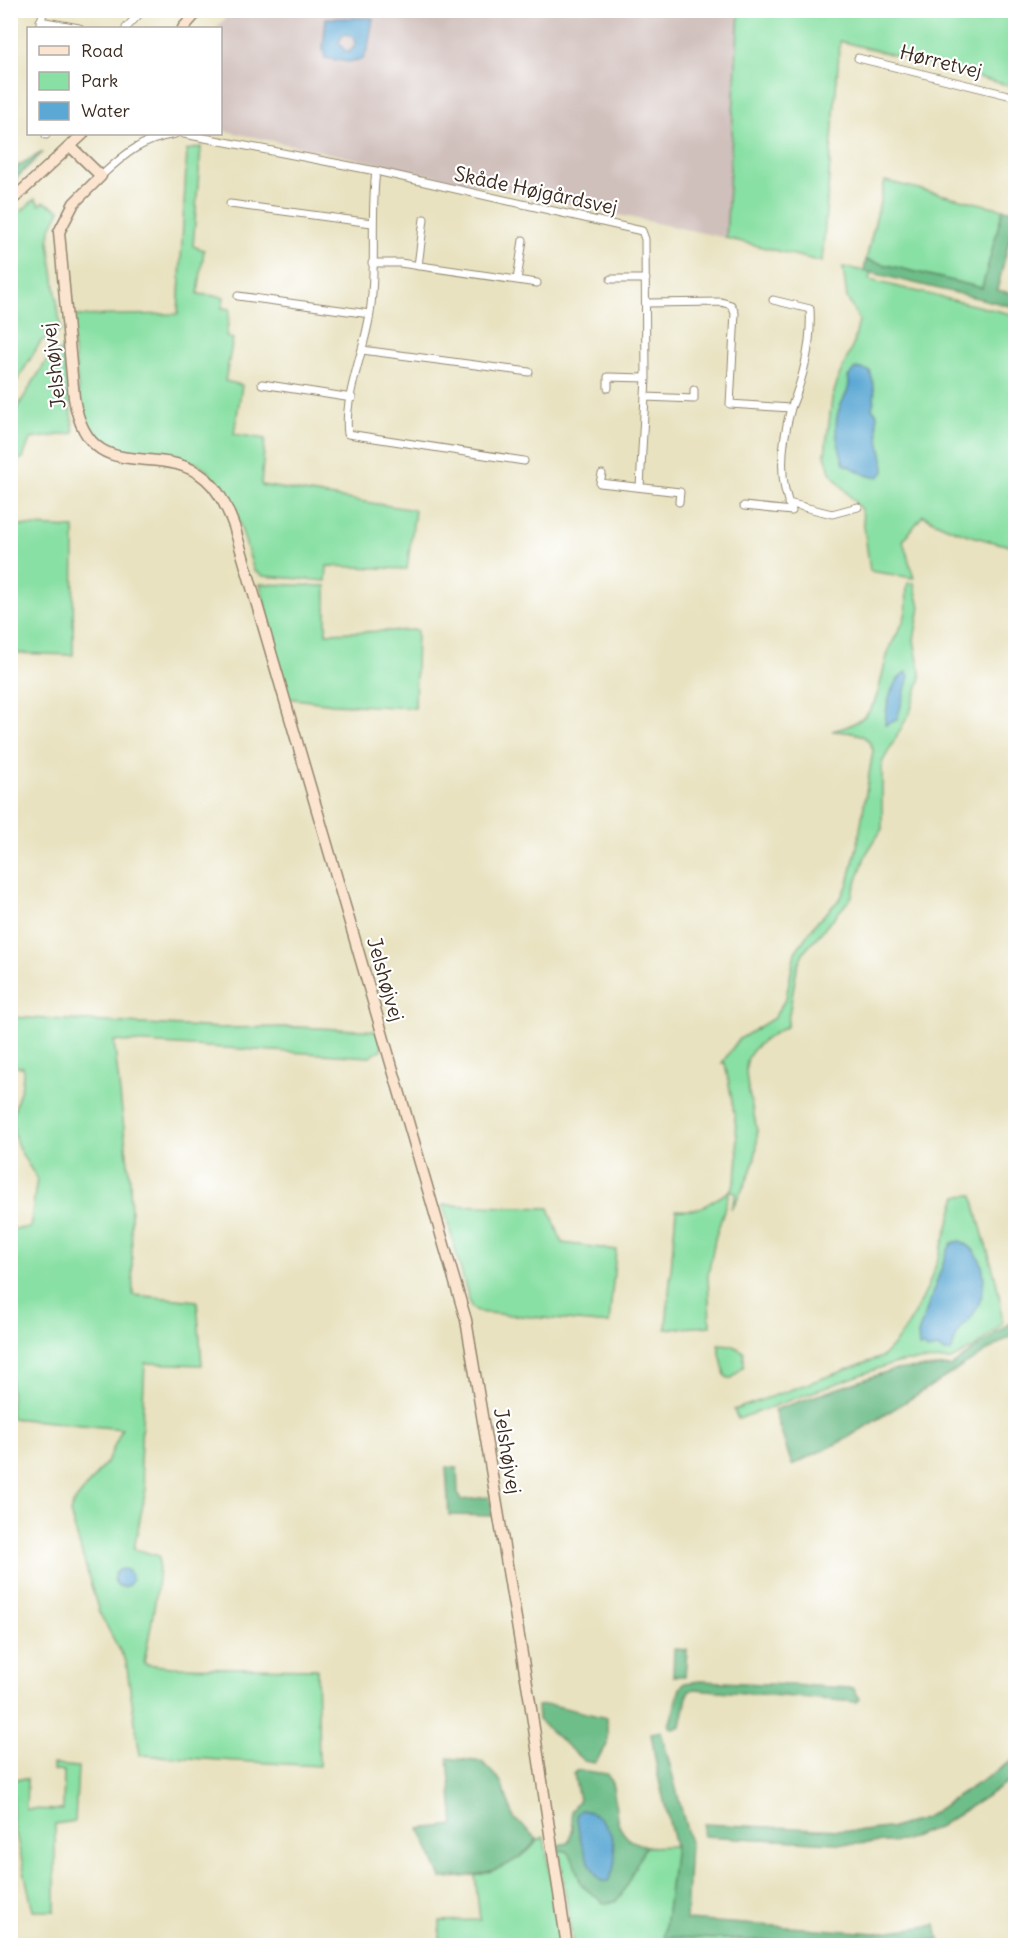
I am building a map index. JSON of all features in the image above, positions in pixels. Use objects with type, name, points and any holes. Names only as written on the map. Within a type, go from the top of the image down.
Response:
[{"type":"street","points":[[44,10],[40,25],[66,27]]},
{"type":"street","points":[[127,27],[143,10]]},
{"type":"street","points":[[184,27],[199,10]]},
{"type":"street","name":"Hørretvej","points":[[858,58],[1016,97]]},
{"type":"street","points":[[10,202],[82,135]]},
{"type":"street","points":[[70,146],[100,176],[131,149],[150,140],[171,135]]},
{"type":"street","name":"Skåde Højgårdsvej","points":[[189,135],[376,171],[642,231],[645,238],[647,303],[646,378],[640,487]]},
{"type":"street","points":[[376,171],[372,223],[370,314],[352,398],[348,434],[352,437],[524,461]]},
{"type":"street","name":"Jelshøjvej","points":[[100,176],[74,203],[59,232],[76,414],[79,424],[91,441],[105,452],[126,459],[171,464],[197,473],[207,480],[218,494],[234,526],[466,1320],[529,1691],[567,1946]]},
{"type":"street","points":[[230,204],[372,223]]},
{"type":"street","points":[[418,266],[424,219]]},
{"type":"street","points":[[517,280],[523,240]]},
{"type":"street","points":[[372,263],[418,266],[537,283]]},
{"type":"street","points":[[611,279],[646,279]]},
{"type":"street","points":[[238,296],[370,314]]},
{"type":"street","points":[[744,506],[792,511],[784,479],[783,450],[790,408],[806,362],[811,328],[810,309],[773,300]]},
{"type":"street","points":[[647,303],[721,302],[731,304],[735,313],[730,404],[790,408]]},
{"type":"street","points":[[363,350],[529,372]]},
{"type":"street","points":[[608,388],[608,377],[646,378]]},
{"type":"street","points":[[262,384],[352,398]]},
{"type":"street","points":[[645,397],[694,399],[694,390]]},
{"type":"street","points":[[602,474],[600,483],[680,492],[679,502]]},
{"type":"street","points":[[788,502],[832,514],[858,507]]},
{"type":"shaded area","points":[[233,10],[739,11],[726,238],[222,130],[222,27],[217,27]]},
{"type":"green space","points":[[739,11],[1015,11],[1015,87],[840,41],[822,262],[726,238]]},
{"type":"green space","points":[[201,147],[193,246],[204,250],[198,294],[224,297],[222,308],[230,309],[226,337],[233,339],[225,381],[242,385],[234,434],[265,439],[261,485],[415,510],[407,569],[327,566],[326,581],[263,576],[254,571],[235,508],[208,471],[198,464],[184,460],[123,452],[105,444],[88,425],[80,405],[70,316],[178,314],[187,150]]},
{"type":"green space","points":[[43,152],[11,183],[12,169]]},
{"type":"green space","points":[[885,181],[1003,209],[982,288],[866,260]]},
{"type":"green space","points":[[35,199],[40,205],[44,202],[60,210],[51,228],[49,242],[61,330],[41,341],[11,391],[11,220]]},
{"type":"green space","points":[[1003,209],[1015,211],[1015,217],[997,290],[1015,294],[1015,307],[864,271],[866,260],[982,288]]},
{"type":"green space","points":[[843,267],[871,272],[869,280],[1015,315],[1015,547],[956,531],[923,515],[903,541],[914,578],[870,571],[862,511],[830,472],[825,454],[832,399],[839,376],[854,343],[859,320],[847,298]]},
{"type":"green space","points":[[62,351],[74,433],[30,439],[23,458],[11,464],[10,419],[52,352]]},
{"type":"green space","points":[[10,525],[74,528],[73,655],[11,653]]},
{"type":"green space","points":[[908,583],[914,583],[920,607],[914,640],[921,677],[910,712],[882,763],[882,829],[866,854],[851,898],[803,953],[797,968],[787,1026],[760,1043],[748,1058],[746,1074],[757,1131],[756,1151],[746,1182],[731,1209],[736,1193],[730,1190],[736,1178],[738,1163],[736,1127],[725,1063],[722,1063],[738,1040],[774,1018],[786,998],[795,952],[816,923],[840,899],[848,884],[858,842],[873,750],[867,739],[862,736],[832,731],[849,726],[861,719],[875,701],[889,650],[905,616]]},
{"type":"green space","points":[[260,584],[326,586],[326,633],[417,630],[415,708],[333,704],[288,698]]},
{"type":"green space","points":[[10,1017],[222,1028],[296,1027],[379,1031],[382,1049],[370,1057],[114,1041],[130,1181],[133,1295],[197,1301],[202,1365],[145,1363],[140,1462],[146,1489],[134,1549],[159,1556],[159,1570],[144,1664],[172,1667],[317,1669],[319,1766],[140,1755],[126,1662],[99,1612],[70,1513],[73,1504],[108,1460],[122,1429],[11,1418],[11,1229],[30,1228],[37,1178],[25,1160],[14,1134],[14,1115],[23,1067],[11,1066]]},
{"type":"green space","points":[[730,1190],[715,1239],[708,1275],[710,1326],[666,1329],[676,1210],[690,1210],[707,1205]]},
{"type":"green space","points":[[973,1195],[998,1291],[1002,1324],[975,1347],[951,1360],[907,1361],[885,1366],[738,1419],[734,1410],[882,1357],[910,1322],[921,1303],[930,1282],[957,1196]]},
{"type":"green space","points":[[443,1205],[549,1208],[562,1243],[616,1250],[609,1324],[477,1312],[471,1307]]},
{"type":"green space","points":[[1015,1319],[1015,1333],[1010,1337],[844,1440],[792,1465],[774,1410],[892,1370],[952,1366]]},
{"type":"green space","points":[[718,1344],[732,1345],[744,1352],[744,1366],[731,1379],[725,1376]]},
{"type":"green space","points":[[446,1467],[457,1468],[458,1493],[461,1500],[490,1497],[493,1516],[449,1515]]},
{"type":"green space","points":[[674,1649],[687,1650],[685,1676],[673,1676]]},
{"type":"green space","points":[[700,1681],[853,1688],[860,1699],[857,1702],[694,1689],[688,1692],[681,1726],[674,1729],[669,1726],[680,1688],[684,1683]]},
{"type":"green space","points":[[552,1705],[607,1718],[607,1745],[595,1763],[584,1761],[538,1720],[537,1706]]},
{"type":"green space","points":[[661,1731],[690,1842],[686,1920],[876,1933],[936,1925],[939,1939],[892,1945],[664,1937],[675,1846],[658,1776],[651,1733]]},
{"type":"green space","points":[[448,1758],[482,1762],[501,1782],[514,1818],[537,1839],[529,1849],[507,1865],[481,1874],[441,1878],[420,1829],[454,1825]]},
{"type":"green space","points":[[1015,1759],[1015,1778],[940,1826],[903,1841],[854,1844],[703,1836],[704,1824],[862,1831],[895,1827],[923,1819]]},
{"type":"green space","points":[[53,1765],[78,1767],[75,1821],[55,1824],[55,1911],[33,1911],[13,1821],[13,1779],[27,1779],[26,1809],[63,1810],[64,1771],[53,1771]]},
{"type":"green space","points":[[578,1770],[607,1774],[614,1789],[618,1823],[629,1839],[645,1847],[622,1894],[615,1902],[604,1903],[583,1886],[570,1854],[559,1850],[558,1845],[568,1843],[573,1828],[571,1811],[579,1800],[574,1774]]},
{"type":"green space","points":[[544,1837],[561,1945],[440,1946],[440,1921],[480,1920],[475,1876],[515,1859]]},
{"type":"green space","points":[[675,1846],[664,1937],[892,1945],[573,1945],[559,1850],[567,1851],[573,1856],[580,1881],[636,1862],[645,1847]]},
{"type":"green space","points":[[939,1939],[942,1945],[892,1945]]},
{"type":"water","points":[[326,18],[373,18],[368,48],[363,59],[348,62],[325,58],[323,49]],"holes":[[[346,34],[354,38],[355,45],[351,51],[345,51],[339,43],[342,36]]]},
{"type":"water","points":[[856,368],[870,371],[874,385],[872,408],[877,414],[884,472],[878,477],[869,476],[844,464],[837,439],[838,412],[847,391],[848,377]]},
{"type":"water","points":[[907,672],[909,676],[897,720],[885,725],[893,688],[901,676]]},
{"type":"water","points":[[960,1241],[970,1247],[981,1264],[982,1295],[973,1315],[959,1331],[951,1352],[938,1348],[927,1350],[925,1347],[919,1347],[918,1334],[947,1252],[952,1243]]},
{"type":"water","points":[[123,1569],[129,1572],[132,1578],[129,1584],[123,1587],[117,1584],[114,1578],[117,1572]]},
{"type":"water","points":[[581,1810],[601,1819],[612,1838],[615,1860],[608,1881],[601,1881],[584,1849],[577,1822],[577,1814]]}]
